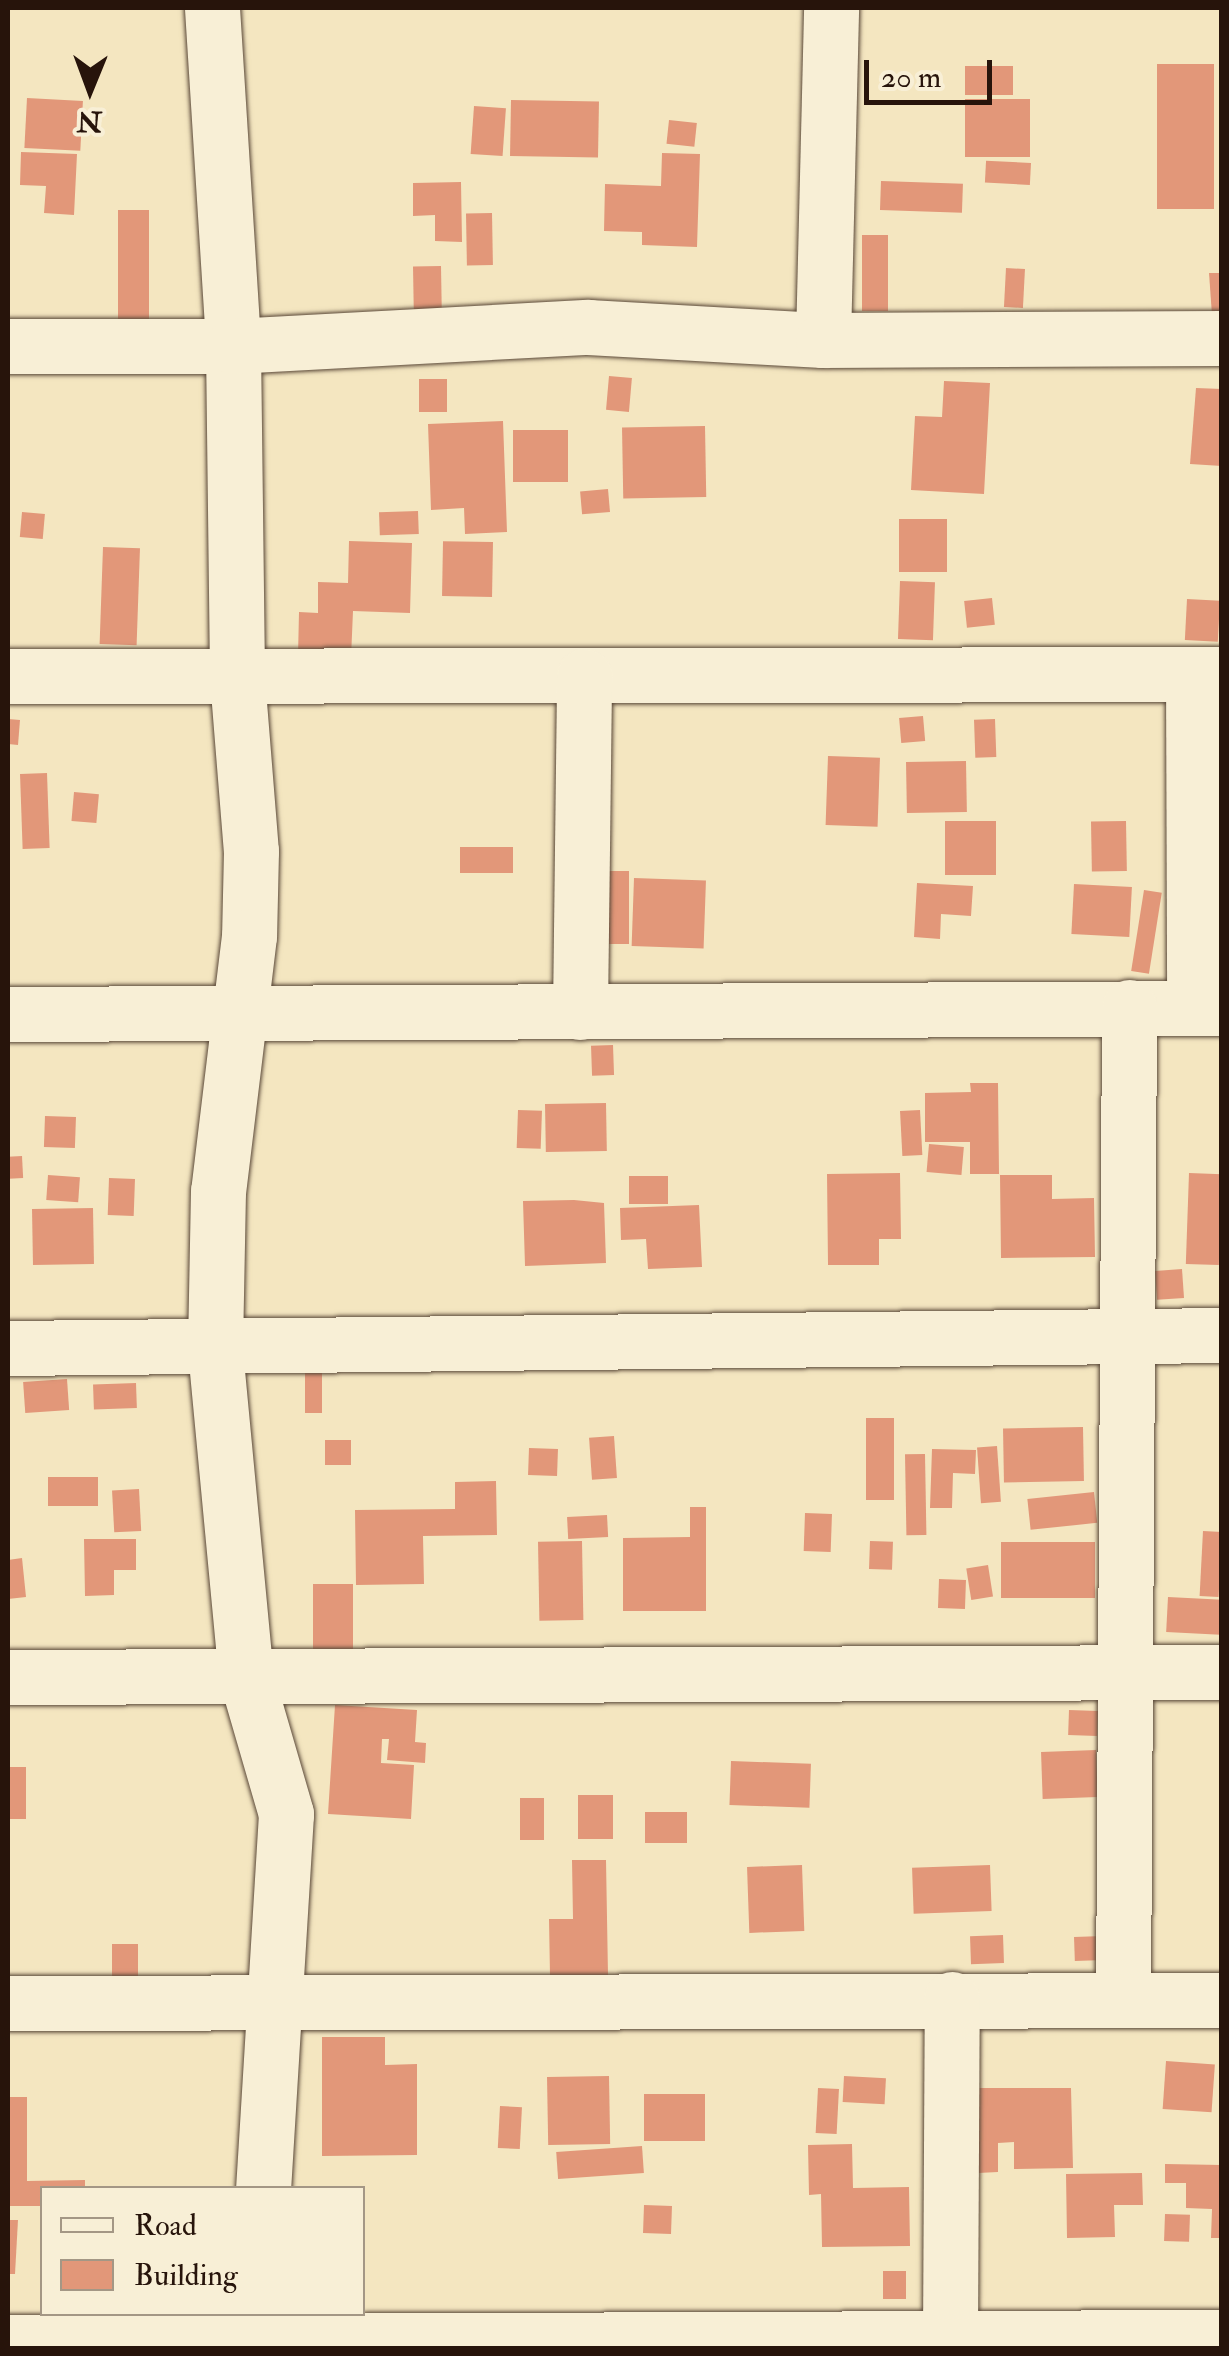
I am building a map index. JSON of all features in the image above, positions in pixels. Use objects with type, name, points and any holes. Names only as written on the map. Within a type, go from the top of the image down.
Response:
[{"type":"street","points":[[212,8],[233,346],[237,678],[251,852],[249,936],[218,1192],[214,1350],[246,1676],[286,1814],[270,2003],[263,2186]]},
{"type":"street","points":[[823,340],[831,8]]},
{"type":"street","points":[[8,346],[233,346],[588,327],[823,340],[1222,338]]},
{"type":"street","points":[[8,676],[1207,674],[1208,1008],[8,1014]]},
{"type":"street","points":[[580,1012],[584,676]]},
{"type":"street","points":[[1123,1999],[1129,1007]]},
{"type":"street","points":[[8,1348],[214,1350],[1222,1336]]},
{"type":"street","points":[[8,1678],[1222,1672]]},
{"type":"street","points":[[950,2338],[952,2000]]},
{"type":"street","points":[[8,2003],[1222,2000]]},
{"type":"street","points":[[8,2342],[246,2334],[950,2338],[1121,2343],[1222,2337]]},
{"type":"building","points":[[1157,64],[1214,64],[1214,209],[1157,209]]},
{"type":"building","points":[[965,66],[1013,66],[1013,95],[965,95]]},
{"type":"building","points":[[27,98],[83,101],[80,151],[24,148]]},
{"type":"building","points":[[965,99],[1030,99],[1030,157],[965,157]]},
{"type":"building","points":[[511,100],[599,102],[598,158],[510,156]]},
{"type":"building","points":[[474,106],[506,108],[503,156],[471,154]]},
{"type":"building","points":[[669,120],[697,123],[694,147],[666,144]]},
{"type":"building","points":[[21,152],[77,154],[74,215],[44,213],[46,186],[20,185]]},
{"type":"building","points":[[662,153],[700,154],[697,247],[642,245],[642,232],[604,231],[605,184],[661,186]]},
{"type":"building","points":[[986,161],[1031,163],[1030,185],[985,183]]},
{"type":"building","points":[[881,181],[963,184],[962,213],[880,210]]},
{"type":"building","points":[[461,182],[462,242],[435,241],[435,215],[413,216],[413,183]]},
{"type":"building","points":[[118,210],[149,210],[149,327],[118,327]]},
{"type":"building","points":[[466,213],[492,213],[493,265],[467,265]]},
{"type":"building","points":[[862,235],[888,235],[888,311],[862,311]]},
{"type":"building","points":[[413,266],[441,266],[442,314],[414,314]]},
{"type":"building","points":[[1006,268],[1025,269],[1023,308],[1004,307]]},
{"type":"building","points":[[1209,273],[1222,273],[1222,314],[1212,315]]},
{"type":"building","points":[[609,376],[632,378],[629,412],[606,410]]},
{"type":"building","points":[[419,379],[447,379],[447,412],[419,412]]},
{"type":"building","points":[[944,381],[990,383],[984,494],[911,490],[915,416],[942,417]]},
{"type":"building","points":[[1196,388],[1222,389],[1222,466],[1190,464]]},
{"type":"building","points":[[503,421],[507,532],[465,534],[464,508],[431,510],[428,424]]},
{"type":"building","points":[[705,426],[706,497],[623,498],[622,427]]},
{"type":"building","points":[[513,430],[568,430],[568,482],[513,482]]},
{"type":"building","points":[[608,489],[610,512],[582,514],[580,491]]},
{"type":"building","points":[[418,511],[419,534],[380,535],[379,512]]},
{"type":"building","points":[[22,512],[45,514],[43,539],[20,537]]},
{"type":"building","points":[[899,519],[947,519],[947,572],[899,572]]},
{"type":"building","points":[[349,541],[412,543],[410,613],[353,611],[351,658],[298,656],[299,612],[318,613],[318,582],[348,583]]},
{"type":"building","points":[[443,541],[493,542],[492,597],[442,596]]},
{"type":"building","points":[[103,547],[140,548],[137,645],[100,644]]},
{"type":"building","points":[[900,581],[935,582],[933,640],[898,639]]},
{"type":"building","points":[[992,598],[995,625],[967,628],[964,601]]},
{"type":"building","points":[[1187,599],[1220,601],[1218,642],[1185,640]]},
{"type":"building","points":[[923,716],[925,741],[901,743],[899,718]]},
{"type":"building","points":[[8,719],[20,720],[18,745],[8,744]]},
{"type":"building","points":[[995,719],[996,757],[975,758],[974,720]]},
{"type":"building","points":[[828,756],[880,758],[878,827],[826,825]]},
{"type":"building","points":[[966,761],[967,812],[907,813],[906,762]]},
{"type":"building","points":[[47,773],[50,848],[23,849],[20,774]]},
{"type":"building","points":[[74,792],[99,794],[96,823],[71,821]]},
{"type":"building","points":[[945,821],[996,821],[996,875],[945,875]]},
{"type":"building","points":[[1126,821],[1127,871],[1092,872],[1091,822]]},
{"type":"building","points":[[460,847],[513,847],[513,873],[460,873]]},
{"type":"building","points":[[609,871],[629,871],[629,944],[609,944]]},
{"type":"building","points":[[634,878],[706,881],[704,948],[632,946]]},
{"type":"building","points":[[917,883],[973,886],[971,916],[941,914],[940,939],[914,937]]},
{"type":"building","points":[[1074,884],[1132,887],[1129,937],[1071,934]]},
{"type":"building","points":[[1144,890],[1162,893],[1149,974],[1131,971]]},
{"type":"building","points":[[613,1045],[614,1075],[592,1076],[591,1046]]},
{"type":"building","points":[[970,1083],[998,1083],[999,1174],[970,1174],[970,1142],[925,1142],[925,1093],[971,1092]]},
{"type":"building","points":[[606,1103],[607,1151],[546,1152],[545,1104]]},
{"type":"building","points":[[518,1110],[542,1111],[541,1149],[517,1148]]},
{"type":"building","points":[[920,1110],[922,1155],[902,1156],[900,1111]]},
{"type":"building","points":[[45,1116],[76,1117],[75,1148],[44,1147]]},
{"type":"building","points":[[929,1144],[964,1147],[961,1175],[927,1172]]},
{"type":"building","points":[[22,1156],[23,1178],[9,1179],[8,1157]]},
{"type":"building","points":[[900,1173],[901,1239],[879,1239],[879,1265],[828,1265],[827,1174]]},
{"type":"building","points":[[1189,1173],[1222,1174],[1219,1265],[1186,1264]]},
{"type":"building","points":[[48,1175],[80,1177],[78,1202],[46,1200]]},
{"type":"building","points":[[1000,1175],[1052,1175],[1052,1199],[1094,1198],[1095,1257],[1001,1258]]},
{"type":"building","points":[[629,1176],[668,1176],[668,1204],[629,1204]]},
{"type":"building","points":[[109,1178],[135,1179],[134,1216],[108,1215]]},
{"type":"building","points":[[523,1201],[604,1203],[606,1263],[525,1266]]},
{"type":"building","points":[[699,1205],[702,1267],[648,1269],[646,1239],[621,1240],[620,1208]]},
{"type":"building","points":[[93,1208],[94,1264],[33,1265],[32,1209]]},
{"type":"building","points":[[1182,1269],[1184,1298],[1157,1300],[1155,1271]]},
{"type":"building","points":[[305,1371],[322,1371],[322,1413],[305,1413]]},
{"type":"building","points":[[67,1379],[69,1410],[25,1413],[23,1382]]},
{"type":"building","points":[[136,1383],[137,1408],[94,1409],[93,1385]]},
{"type":"building","points":[[866,1418],[894,1418],[894,1500],[866,1500]]},
{"type":"building","points":[[1083,1427],[1084,1481],[1004,1482],[1003,1428]]},
{"type":"building","points":[[614,1436],[617,1478],[592,1480],[589,1438]]},
{"type":"building","points":[[325,1440],[351,1440],[351,1465],[325,1465]]},
{"type":"building","points":[[997,1446],[1001,1502],[981,1503],[977,1447]]},
{"type":"building","points":[[529,1448],[558,1449],[557,1476],[528,1475]]},
{"type":"building","points":[[932,1449],[976,1450],[975,1474],[953,1473],[952,1508],[930,1508]]},
{"type":"building","points":[[905,1454],[925,1454],[926,1535],[906,1535]]},
{"type":"building","points":[[48,1477],[98,1477],[98,1506],[48,1506]]},
{"type":"building","points":[[496,1481],[497,1535],[423,1536],[424,1584],[356,1585],[355,1510],[455,1509],[455,1482]]},
{"type":"building","points":[[139,1489],[141,1531],[114,1532],[112,1490]]},
{"type":"building","points":[[1094,1492],[1097,1523],[1031,1530],[1027,1499]]},
{"type":"building","points":[[690,1507],[706,1507],[706,1611],[623,1611],[623,1538],[690,1537]]},
{"type":"building","points":[[805,1513],[832,1514],[831,1552],[804,1551]]},
{"type":"building","points":[[607,1515],[608,1537],[568,1539],[567,1517]]},
{"type":"building","points":[[1203,1531],[1222,1532],[1219,1597],[1200,1596]]},
{"type":"building","points":[[84,1539],[136,1539],[136,1570],[114,1570],[114,1595],[85,1596]]},
{"type":"building","points":[[582,1541],[583,1620],[539,1621],[538,1542]]},
{"type":"building","points":[[870,1541],[893,1542],[892,1570],[869,1569]]},
{"type":"building","points":[[1001,1542],[1095,1542],[1095,1598],[1001,1598]]},
{"type":"building","points":[[22,1558],[26,1597],[8,1599],[8,1560]]},
{"type":"building","points":[[988,1565],[993,1597],[971,1600],[966,1568]]},
{"type":"building","points":[[939,1579],[966,1580],[965,1609],[938,1608]]},
{"type":"building","points":[[313,1584],[353,1584],[353,1651],[313,1651]]},
{"type":"building","points":[[1168,1597],[1222,1600],[1220,1635],[1166,1632]]},
{"type":"building","points":[[335,1705],[417,1710],[415,1742],[426,1743],[425,1763],[387,1760],[389,1739],[382,1739],[381,1763],[414,1765],[411,1819],[328,1814]]},
{"type":"building","points":[[1069,1710],[1098,1711],[1097,1736],[1068,1735]]},
{"type":"building","points":[[1096,1750],[1098,1797],[1043,1799],[1041,1752]]},
{"type":"building","points":[[731,1761],[811,1764],[809,1808],[729,1805]]},
{"type":"building","points":[[8,1767],[26,1767],[26,1819],[8,1819]]},
{"type":"building","points":[[578,1795],[613,1795],[613,1839],[578,1839]]},
{"type":"building","points":[[520,1798],[544,1798],[544,1840],[520,1840]]},
{"type":"building","points":[[645,1812],[687,1812],[687,1843],[645,1843]]},
{"type":"building","points":[[572,1860],[606,1860],[608,1975],[550,1976],[549,1919],[573,1919]]},
{"type":"building","points":[[802,1865],[804,1931],[749,1933],[747,1867]]},
{"type":"building","points":[[990,1865],[992,1911],[914,1914],[912,1868]]},
{"type":"building","points":[[1003,1935],[1004,1963],[971,1964],[970,1936]]},
{"type":"building","points":[[1103,1936],[1104,1960],[1075,1961],[1074,1937]]},
{"type":"building","points":[[112,1944],[138,1944],[138,1976],[112,1976]]},
{"type":"building","points":[[322,2037],[385,2037],[385,2065],[417,2064],[417,2155],[322,2156]]},
{"type":"building","points":[[1166,2061],[1215,2064],[1212,2112],[1163,2109]]},
{"type":"building","points":[[609,2076],[610,2144],[548,2145],[547,2077]]},
{"type":"building","points":[[844,2076],[886,2078],[885,2104],[843,2102]]},
{"type":"building","points":[[818,2088],[839,2089],[837,2134],[816,2133]]},
{"type":"building","points":[[977,2088],[1071,2088],[1073,2168],[1014,2169],[1014,2142],[998,2143],[998,2172],[978,2173]]},
{"type":"building","points":[[644,2094],[705,2094],[705,2141],[644,2141]]},
{"type":"building","points":[[8,2097],[27,2097],[27,2181],[85,2180],[85,2186],[40,2186],[40,2206],[8,2206]]},
{"type":"building","points":[[500,2106],[522,2107],[520,2149],[498,2148]]},
{"type":"building","points":[[852,2144],[853,2188],[909,2187],[910,2246],[822,2247],[821,2194],[809,2195],[808,2145]]},
{"type":"building","points":[[642,2146],[644,2173],[558,2179],[556,2152]]},
{"type":"building","points":[[1165,2164],[1222,2165],[1222,2238],[1211,2238],[1212,2209],[1186,2208],[1186,2183],[1165,2183]]},
{"type":"building","points":[[1142,2173],[1143,2205],[1114,2205],[1115,2237],[1067,2238],[1066,2174]]},
{"type":"building","points":[[644,2205],[672,2206],[671,2234],[643,2233]]},
{"type":"building","points":[[1165,2214],[1190,2215],[1189,2242],[1164,2241]]},
{"type":"building","points":[[8,2220],[18,2220],[15,2274],[8,2274]]},
{"type":"building","points":[[883,2271],[906,2271],[906,2299],[883,2299]]}]
